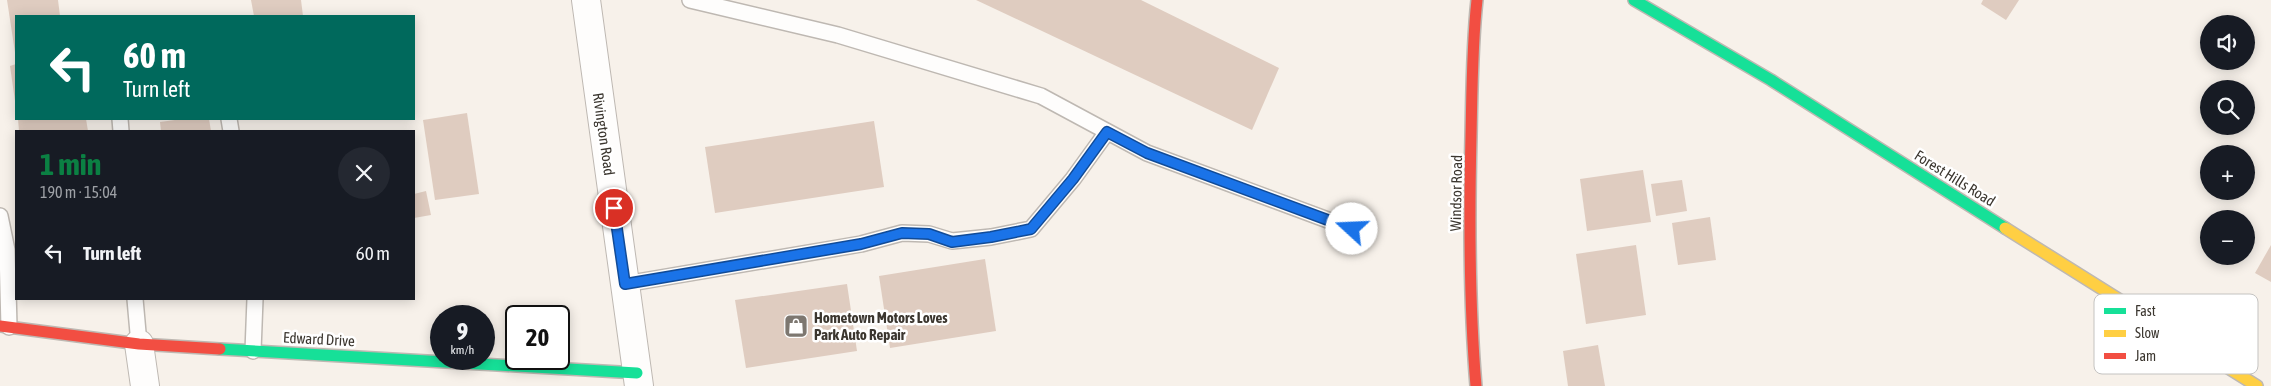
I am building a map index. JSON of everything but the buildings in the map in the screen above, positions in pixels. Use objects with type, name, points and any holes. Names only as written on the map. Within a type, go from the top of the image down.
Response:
[{"type":"street","name":"Rivington Road","points":[[586,0],[638,379]]},
{"type":"street","name":"Windsor Road","points":[[1476,0],[1470,268],[1471,331],[1476,386]]},
{"type":"street","name":"Forest Hills Road","points":[[1634,0],[1771,80],[2111,294]]},
{"type":"street","name":"Edward Drive","points":[[5,326],[139,344],[638,379]]},
{"type":"street","points":[[139,344],[145,386]]},
{"type":"street","name":"Forest Hills Road","points":[[2238,374],[2257,386]]},
{"type":"lane","points":[[690,0],[838,35],[1041,96],[1147,153],[1352,229]]},
{"type":"lane","points":[[625,284],[861,244],[902,233],[929,234],[952,242],[1031,229],[1073,179],[1107,132]]},
{"type":"lane","points":[[0,216],[11,250],[5,326]]},
{"type":"lane","points":[[135,300],[139,344]]},
{"type":"lane","points":[[253,351],[255,300]]},
{"type":"traffic: fast","points":[[1634,0],[1771,80],[2005,228]]},
{"type":"traffic: fast","points":[[220,349],[637,373]]},
{"type":"traffic: slow","points":[[2005,228],[2110,294]]},
{"type":"traffic: slow","points":[[2238,374],[2257,386]]},
{"type":"traffic: jam","points":[[1476,386],[1471,293],[1470,167],[1472,68],[1477,0]]},
{"type":"traffic: jam","points":[[0,326],[139,344],[220,349]]},
{"type":"place","name":"Hometown Motors Loves Park Auto Repair","points":[[796,326]]},
{"type":"route","points":[[614,208],[625,284],[861,244],[902,233],[929,234],[952,242],[991,237],[1031,229],[1073,179],[1107,132],[1147,153],[1352,229]]}]
